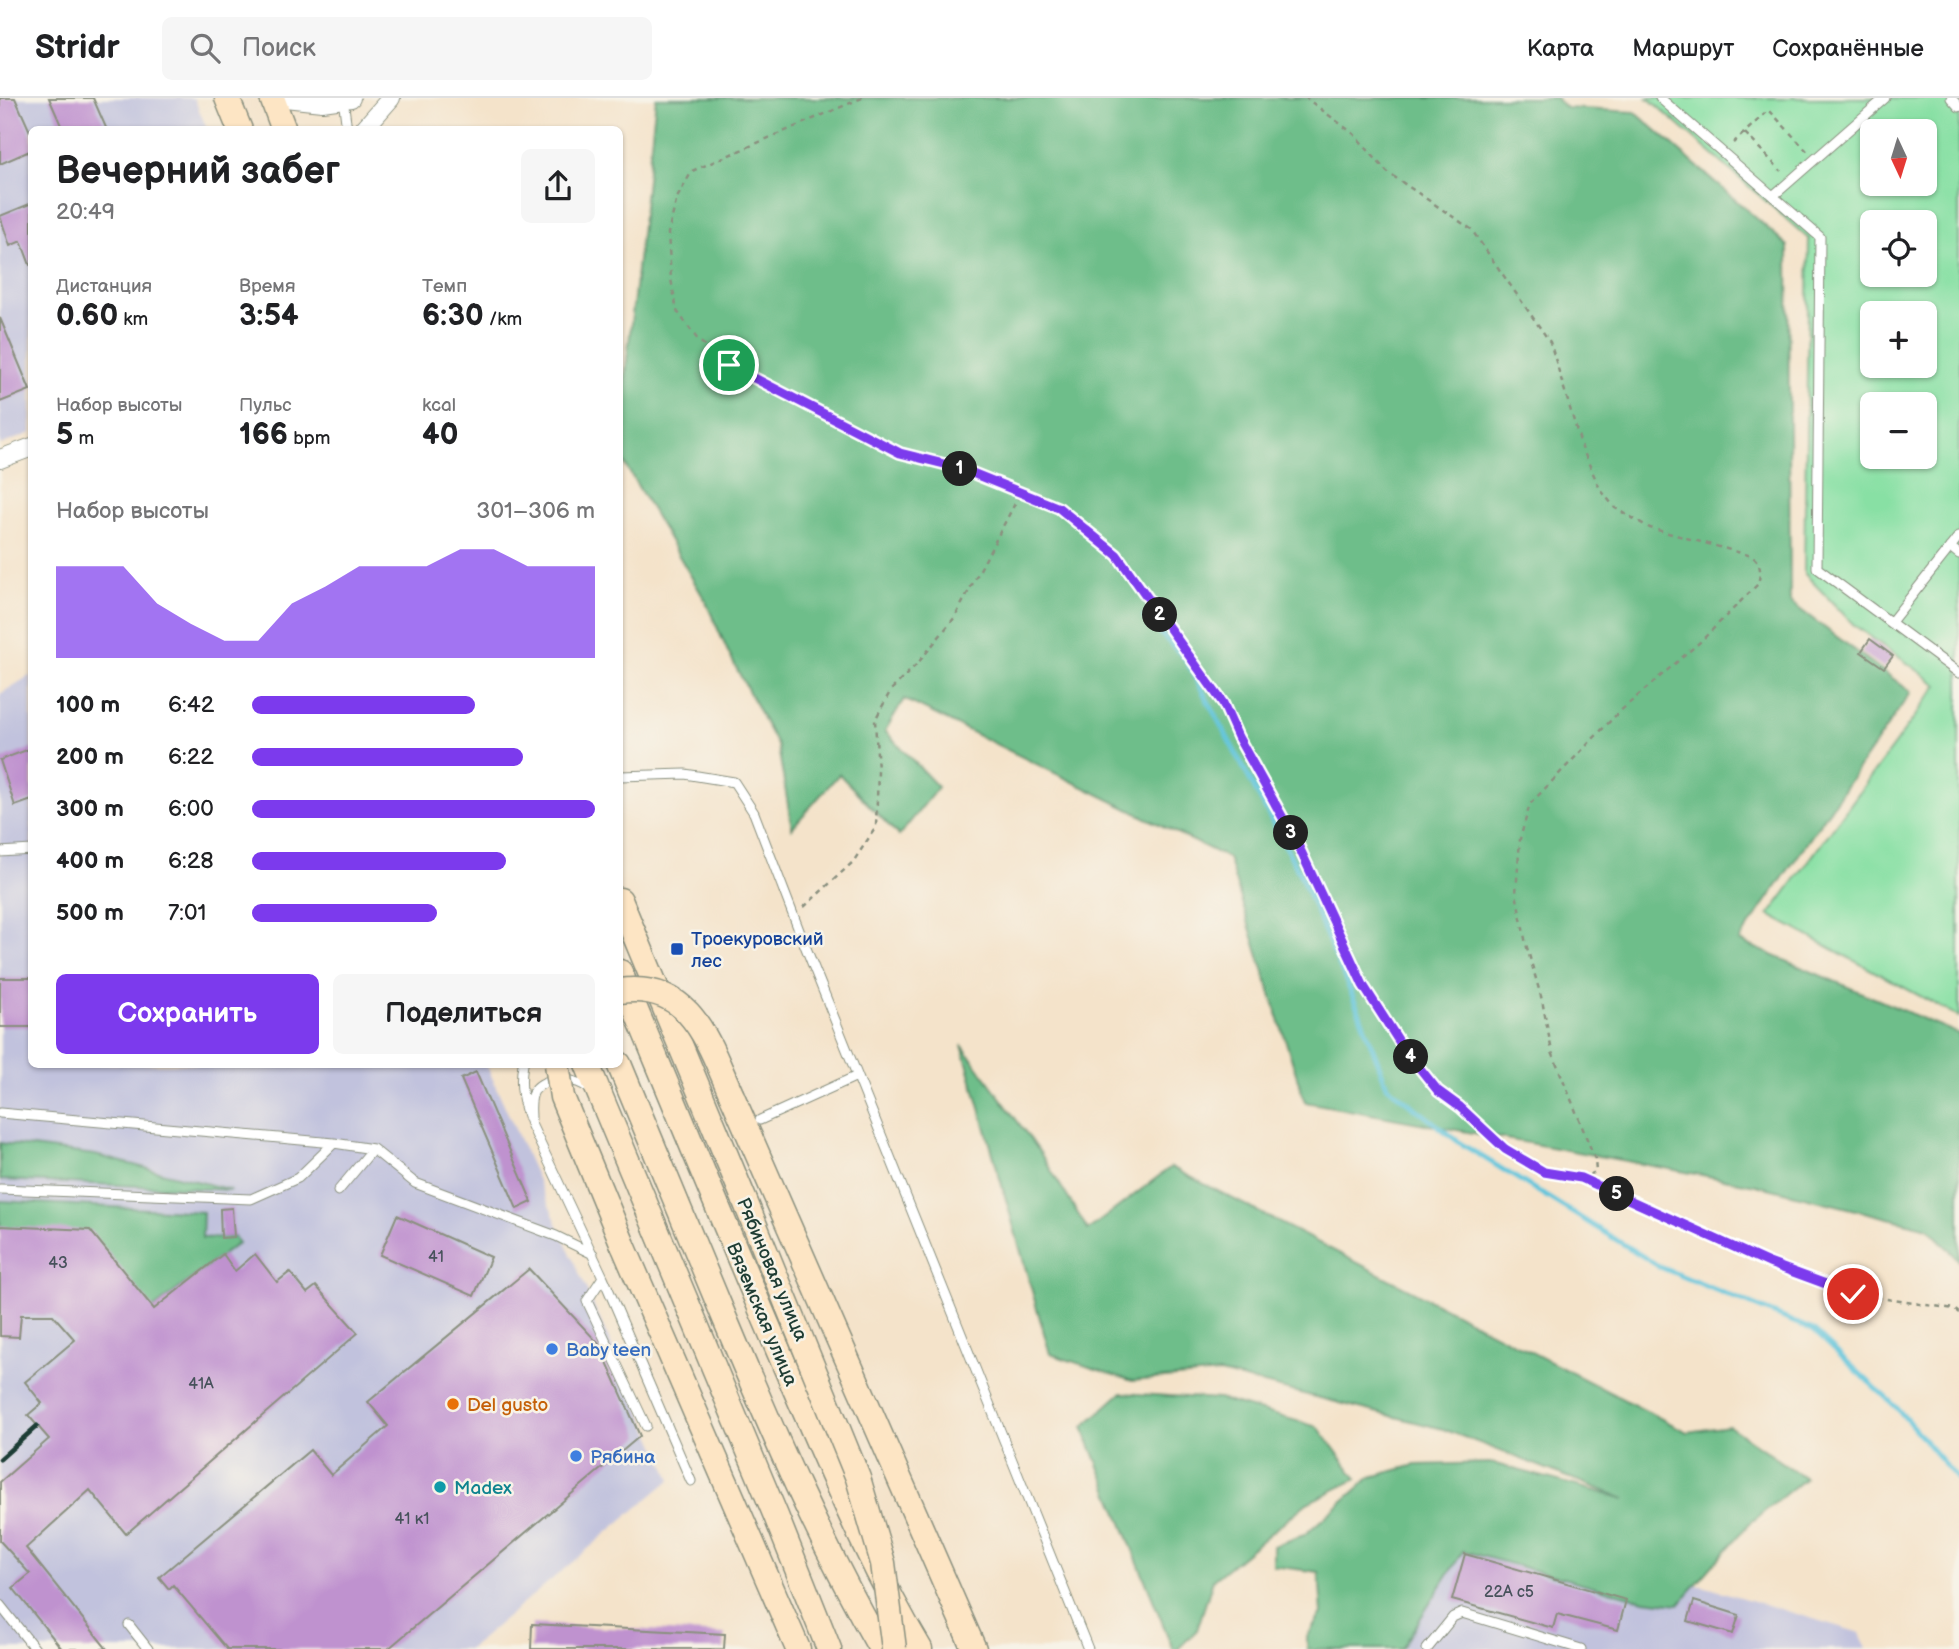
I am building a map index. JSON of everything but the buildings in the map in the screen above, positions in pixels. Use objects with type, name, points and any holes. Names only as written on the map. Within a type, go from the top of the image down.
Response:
[{"type":"main road","points":[[228,98],[238,126]]},
{"type":"main road","points":[[272,98],[282,126]]},
{"type":"main road","name":"Рябиновая улица","points":[[623,907],[858,1478],[883,1563],[894,1649]]},
{"type":"main road","name":"Вяземская улица","points":[[623,979],[752,1290],[829,1466],[881,1577],[920,1649]]},
{"type":"main road","points":[[623,991],[644,990],[670,998],[699,1025],[974,1649]]},
{"type":"main road","points":[[558,1068],[562,1097],[798,1649]]},
{"type":"main road","points":[[589,1068],[829,1649]]},
{"type":"main road","name":"Вяземская улица","points":[[621,1068],[802,1496],[881,1649]]},
{"type":"street","points":[[285,98],[322,102],[345,99]]},
{"type":"street","points":[[366,126],[391,98]]},
{"type":"street","points":[[0,459],[28,448]]},
{"type":"lane","points":[[1660,98],[1820,237],[1817,568],[1959,673]]},
{"type":"lane","points":[[1773,196],[1885,98]]},
{"type":"lane","points":[[1951,98],[1959,107]]},
{"type":"lane","points":[[345,99],[347,126]]},
{"type":"lane","points":[[1891,622],[1959,536]]},
{"type":"lane","points":[[1950,547],[1959,554]]},
{"type":"lane","points":[[623,776],[685,774],[734,782],[754,813],[793,917],[1087,1649]]},
{"type":"lane","points":[[0,852],[28,850]]},
{"type":"lane","points":[[523,1068],[523,1104],[531,1124],[593,1254],[691,1481]]},
{"type":"lane","points":[[760,1120],[857,1076]]},
{"type":"lane","points":[[531,1124],[531,1100],[535,1091],[555,1080],[568,1079],[583,1083],[602,1102]]},
{"type":"lane","points":[[0,1113],[334,1143],[373,1149],[415,1183],[556,1236],[593,1254]]},
{"type":"lane","points":[[0,1189],[251,1199],[298,1178],[334,1143]]},
{"type":"lane","points":[[338,1191],[373,1149]]},
{"type":"lane","points":[[603,1277],[587,1301],[646,1426]]},
{"type":"lane","points":[[0,1605],[35,1649]]},
{"type":"lane","points":[[1427,1649],[1453,1617],[1462,1612],[1581,1649]]},
{"type":"lane","points":[[129,1625],[148,1649]]},
{"type":"path","points":[[862,98],[692,171],[677,198],[668,233],[671,279],[677,311],[698,340],[729,365],[900,453],[960,468],[1059,508],[1117,555],[1133,581],[1223,703],[1238,737],[1298,845],[1363,985],[1402,1046],[1438,1091],[1460,1107],[1505,1149],[1544,1172],[1581,1178],[1769,1263],[1853,1294],[1954,1309],[1959,1313]]},
{"type":"path","points":[[1306,98],[1354,134],[1387,172],[1471,229],[1550,342],[1582,448],[1600,489],[1615,508],[1650,528],[1752,556],[1759,562],[1761,572],[1758,584],[1700,642],[1618,713],[1530,804],[1520,839],[1516,893],[1552,1052],[1595,1159],[1596,1172],[1581,1178]]},
{"type":"path","points":[[1723,153],[1769,110],[1815,159]]},
{"type":"path","points":[[1745,133],[1791,180]]},
{"type":"path","points":[[793,917],[853,862],[876,827],[878,771],[875,720],[891,690],[918,663],[955,617],[1020,494]]},
{"type":"shaded area","points":[[0,98],[194,98],[206,126],[28,126],[28,434],[0,445]]},
{"type":"shaded area","points":[[28,677],[28,1068],[488,1068],[671,1479],[469,1649],[0,1649],[0,694]]},
{"type":"shaded area","points":[[1457,1533],[1706,1587],[1860,1633],[1867,1649],[1374,1649]]},
{"type":"green space","points":[[656,98],[1555,98],[1566,108],[1635,112],[1788,246],[1790,602],[1911,692],[1739,941],[1959,1034],[1959,1260],[1928,1228],[1756,1185],[1305,1102],[1228,858],[904,699],[885,731],[938,787],[899,836],[839,774],[792,828],[778,747],[729,654],[705,600],[623,461],[623,397]]},
{"type":"green space","points":[[1648,98],[1959,98],[1959,1017],[1769,915],[1938,685],[1854,625],[1804,573],[1809,239]]},
{"type":"green space","points":[[962,1045],[1039,1151],[1088,1230],[1171,1167],[1687,1432],[1729,1426],[1805,1478],[1749,1524],[1679,1604],[1644,1600],[1463,1551],[1401,1649],[1307,1649],[1307,1637],[1322,1613],[1319,1572],[1273,1566],[1273,1546],[1304,1535],[1371,1477],[1415,1465],[1492,1463],[1625,1499],[1443,1429],[1220,1373],[1132,1381],[1050,1354]]},
{"type":"green space","points":[[0,1143],[95,1155],[231,1190],[0,1180]]},
{"type":"green space","points":[[0,1201],[203,1212],[202,1238],[234,1237],[238,1243],[153,1309],[0,1226]]},
{"type":"green space","points":[[1121,1393],[1219,1399],[1318,1427],[1357,1479],[1307,1503],[1213,1580],[1197,1630],[1178,1649],[1173,1649],[1083,1427]]},
{"type":"waterway","points":[[1144,617],[1185,658],[1300,874],[1358,1009],[1387,1086],[1460,1143],[1660,1267],[1813,1330],[1896,1407],[1959,1481]]},
{"type":"railway","points":[[0,1459],[37,1426]]},
{"type":"place","name":"Троекуровский лес","points":[[677,949]]},
{"type":"place","name":"Baby teen","points":[[552,1349]]},
{"type":"place","name":"Del gusto","points":[[453,1404]]},
{"type":"place","name":"Рябина","points":[[576,1456]]},
{"type":"place","name":"Madex","points":[[440,1487]]},
{"type":"route","points":[[729,365],[900,453],[960,468],[1059,508],[1117,555],[1133,581],[1223,703],[1238,737],[1298,845],[1363,985],[1402,1046],[1438,1091],[1460,1107],[1505,1149],[1544,1172],[1581,1178],[1769,1263],[1853,1294]]}]
